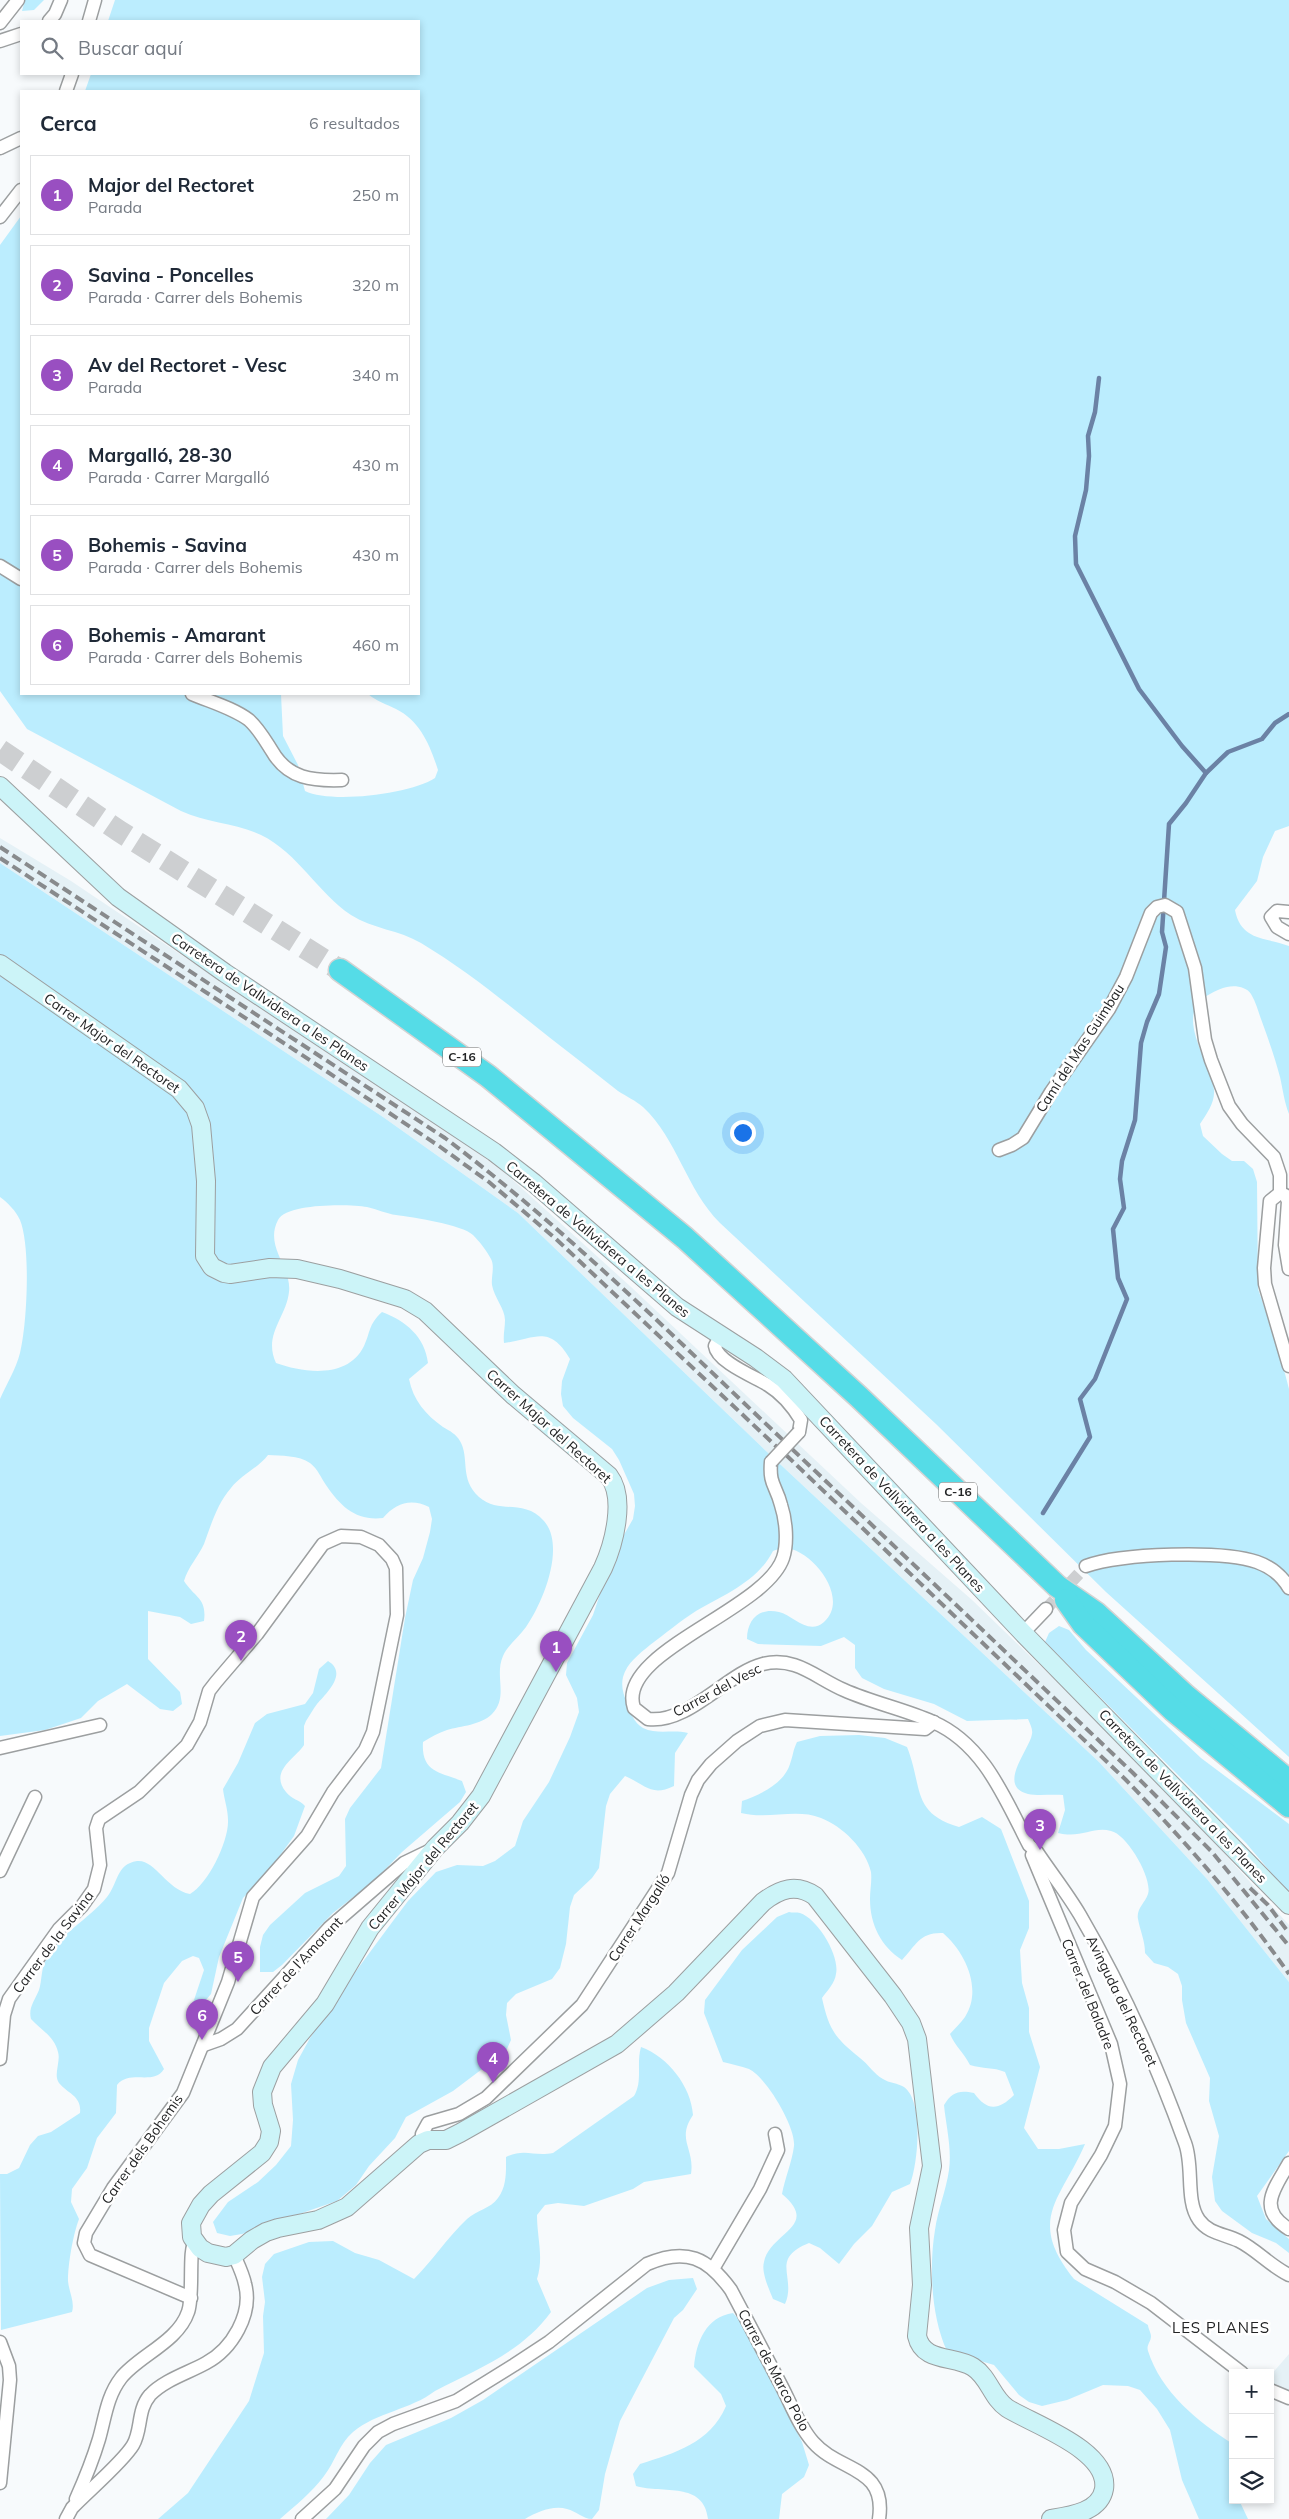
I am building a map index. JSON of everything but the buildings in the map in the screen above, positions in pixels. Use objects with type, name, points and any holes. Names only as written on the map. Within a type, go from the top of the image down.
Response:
[{"type":"highway","name":"C-16","points":[[340,970],[488,1076],[685,1238],[853,1391],[1057,1586],[1083,1624],[1180,1703],[1289,1780]]},
{"type":"highway","name":"C-16","points":[[1180,1703],[1289,1806]]},
{"type":"street","points":[[0,23],[18,0]]},
{"type":"street","points":[[50,20],[55,14],[61,0]]},
{"type":"street","points":[[89,20],[95,0]]},
{"type":"street","points":[[0,41],[20,34]]},
{"type":"street","points":[[66,90],[72,75]]},
{"type":"street","points":[[0,148],[20,138]]},
{"type":"street","points":[[0,217],[20,191]]},
{"type":"street","points":[[0,566],[20,579]]},
{"type":"street","points":[[194,695],[248,719],[281,764],[297,776],[317,780],[342,780]]},
{"type":"street","name":"Carretera de Vallvidrera a les Planes","points":[[0,786],[118,897],[225,973],[494,1152],[534,1183],[677,1307],[720,1337],[756,1358],[798,1392],[1023,1633],[1289,1905]]},
{"type":"street","name":"Camí del Mas Guimbau","points":[[999,1150],[1023,1138],[1050,1092],[1109,1009],[1126,977],[1151,913],[1157,907],[1169,906],[1177,912],[1181,919],[1190,951],[1205,1040],[1221,1087],[1229,1106],[1242,1124],[1274,1157],[1280,1175],[1280,1193]]},
{"type":"street","points":[[1289,912],[1277,910],[1271,917],[1277,927],[1289,934]]},
{"type":"street","name":"Carrer Major del Rectoret","points":[[0,964],[179,1089],[191,1102],[202,1125],[206,1181],[204,1249],[212,1267],[230,1274],[270,1268],[297,1269],[340,1278],[405,1299],[425,1311],[514,1395],[614,1483],[617,1490],[618,1505],[610,1550],[604,1568],[481,1796],[460,1823],[434,1848],[370,1928],[325,2004],[272,2067],[262,2092],[263,2105],[271,2131],[269,2142],[262,2153],[211,2194],[201,2205],[191,2223],[190,2230],[195,2242]]},
{"type":"street","points":[[1289,1269],[1285,1245],[1288,1201],[1285,1195],[1280,1193],[1270,1201],[1265,1276],[1268,1298],[1289,1366]]},
{"type":"street","name":"Carrer del Vesc","points":[[720,1337],[715,1346],[717,1352],[730,1363],[769,1386],[784,1399],[801,1420],[799,1432],[771,1462],[769,1479],[781,1504],[786,1533],[784,1557],[778,1569],[760,1590],[676,1644],[648,1666],[633,1690],[634,1708],[648,1719],[660,1719],[712,1695],[752,1668],[762,1664],[785,1662],[808,1669],[852,1694],[934,1722]]},
{"type":"street","name":"Carrer dels Bohemis","points":[[191,2298],[90,2255],[84,2243],[86,2234],[113,2188],[183,2093],[228,1982],[253,1897],[307,1836],[333,1792],[370,1741],[390,1658],[397,1615],[397,1578],[392,1559],[379,1545],[361,1537],[342,1536],[323,1544],[257,1634],[209,1691]]},
{"type":"street","points":[[1086,1566],[1099,1561],[1151,1555],[1244,1559],[1256,1561],[1271,1569],[1289,1588]]},
{"type":"street","points":[[1023,1633],[1046,1609]]},
{"type":"street","name":"Carrer de la Savina","points":[[0,2059],[4,2016],[9,1999],[59,1929],[89,1896],[97,1881],[100,1865],[96,1828],[99,1819],[139,1792],[187,1745],[200,1722],[209,1691]]},
{"type":"street","name":"Carrer Margalló","points":[[424,2141],[422,2134],[428,2123],[459,2114],[486,2098],[582,2005],[668,1873],[691,1795],[698,1780],[710,1764],[737,1741],[752,1730],[776,1721],[925,1729],[934,1722]]},
{"type":"street","name":"Avinguda del Rectoret","points":[[934,1722],[963,1740],[979,1756],[1029,1845],[1037,1852],[1079,1914],[1121,1993],[1155,2067],[1186,2145],[1192,2177],[1192,2199],[1194,2211],[1198,2219],[1212,2231],[1240,2242],[1261,2259],[1289,2275]]},
{"type":"street","points":[[0,1748],[100,1725]]},
{"type":"street","points":[[0,1871],[35,1797]]},
{"type":"street","name":"Carrer del Baladre","points":[[1029,1845],[1111,2044],[1120,2084],[1115,2126],[1101,2155],[1071,2203],[1064,2230],[1067,2252],[1085,2269],[1114,2282],[1151,2303],[1237,2369]]},
{"type":"street","name":"Carrer de l'Amarant","points":[[204,2045],[221,2039],[236,2029],[329,1928],[404,1863],[434,1848]]},
{"type":"street","points":[[69,2513],[91,2463],[109,2399],[121,2377],[175,2333],[188,2313],[192,2285],[190,2250],[195,2242],[200,2248],[217,2256],[234,2255],[252,2240],[266,2232],[318,2220],[347,2207],[424,2141],[446,2140],[604,2053],[676,1993],[763,1902],[774,1894],[788,1888],[809,1892],[814,1896],[893,1996],[910,2023],[916,2039],[931,2145],[932,2166],[919,2228],[922,2285],[917,2336],[919,2344],[927,2352],[974,2367],[1005,2406],[1078,2447],[1094,2462],[1103,2477],[1104,2491],[1096,2504],[1073,2515],[1051,2519]]},
{"type":"street","points":[[713,2269],[760,2189],[778,2150],[775,2134]]},
{"type":"street","points":[[1289,2163],[1272,2194],[1270,2206],[1277,2220],[1289,2229]]},
{"type":"street","points":[[69,2513],[132,2446],[143,2406],[150,2396],[174,2379],[208,2362],[230,2343],[239,2328],[246,2298],[246,2285],[234,2255]]},
{"type":"street","name":"Carrer de Marco Polo","points":[[302,2519],[335,2489],[364,2446],[378,2432],[393,2424],[456,2401],[549,2342],[647,2264],[674,2256],[702,2260],[713,2269],[731,2290],[807,2435],[828,2456],[864,2473],[874,2485],[879,2501],[879,2519]]},
{"type":"street","points":[[0,2342],[8,2366],[10,2380],[0,2483]]},
{"type":"street","points":[[1274,2392],[1289,2398]]},
{"type":"shaded area","points":[[25,0],[44,0],[34,10],[22,11]]},
{"type":"shaded area","points":[[115,0],[1289,0],[1289,826],[1275,831],[1263,857],[1257,881],[1235,910],[1238,920],[1248,933],[1289,946],[1289,1114],[1274,1055],[1256,1003],[1247,990],[1237,986],[1230,986],[1210,994],[1199,1002],[1194,1013],[1193,1025],[1214,1090],[1212,1104],[1200,1124],[1203,1136],[1232,1161],[1244,1161],[1253,1169],[1257,1182],[1258,1289],[1278,1347],[1289,1389],[1289,1757],[1106,1592],[936,1424],[720,1223],[708,1210],[665,1134],[643,1107],[618,1091],[461,969],[413,939],[359,920],[351,915],[328,896],[297,862],[274,843],[251,831],[181,811],[27,729],[0,691],[0,245],[20,217],[20,695],[281,695],[283,736],[298,765],[305,791],[333,797],[390,793],[424,784],[435,778],[438,770],[428,743],[412,720],[369,695],[420,695],[420,90],[85,90],[91,75],[420,75],[420,20],[108,20]]},
{"type":"shaded area","points":[[0,838],[71,881],[341,1062],[437,1122],[506,1174],[630,1286],[861,1503],[971,1599],[1088,1712],[1194,1820],[1289,1925],[1289,1982],[1207,1879],[1099,1762],[766,1451],[518,1213],[383,1117],[0,863]]},
{"type":"shaded area","points":[[0,863],[383,1117],[518,1213],[766,1451],[1099,1762],[1207,1879],[1289,1982],[1289,2151],[1257,2196],[1266,2219],[1289,2239],[1289,2253],[1276,2243],[1252,2233],[1222,2211],[1215,2201],[1212,2177],[1219,2136],[1209,2101],[1210,2078],[1186,2023],[1182,2000],[1182,1986],[1178,1974],[1168,1967],[1154,1963],[1145,1953],[1138,1915],[1139,1909],[1147,1897],[1149,1887],[1143,1868],[1131,1848],[1117,1834],[1111,1831],[1098,1830],[1073,1835],[1058,1833],[1065,1810],[1063,1795],[1032,1795],[1019,1790],[1015,1783],[1015,1775],[1032,1734],[1032,1728],[1028,1719],[967,1721],[934,1704],[884,1689],[862,1678],[855,1668],[855,1645],[844,1637],[821,1646],[758,1644],[747,1639],[749,1626],[752,1621],[755,1617],[765,1612],[779,1612],[806,1626],[812,1627],[824,1622],[831,1612],[833,1600],[830,1588],[816,1565],[795,1550],[784,1548],[773,1551],[767,1562],[749,1579],[684,1619],[642,1652],[627,1667],[622,1684],[624,1696],[631,1714],[637,1723],[643,1728],[654,1731],[688,1733],[675,1753],[674,1786],[654,1790],[625,1776],[610,1794],[606,1806],[599,1868],[592,1878],[574,1895],[570,1907],[566,1944],[560,1968],[552,1979],[516,1994],[507,2003],[506,2015],[511,2040],[506,2051],[453,2091],[406,2117],[395,2138],[369,2166],[356,2185],[337,2201],[242,2234],[230,2236],[217,2233],[213,2222],[228,2202],[258,2182],[276,2165],[291,2146],[293,2120],[291,2084],[298,2060],[336,1998],[408,1901],[436,1872],[457,1865],[483,1866],[495,1861],[515,1846],[523,1821],[549,1782],[570,1737],[579,1712],[577,1698],[566,1675],[567,1663],[593,1615],[614,1552],[633,1519],[634,1494],[612,1449],[573,1418],[563,1406],[561,1394],[562,1381],[570,1359],[562,1348],[555,1341],[541,1336],[504,1343],[505,1316],[492,1285],[492,1262],[485,1249],[473,1235],[448,1225],[367,1207],[333,1205],[293,1210],[284,1214],[278,1220],[274,1239],[289,1283],[287,1301],[276,1327],[272,1344],[276,1363],[312,1371],[337,1369],[357,1357],[364,1346],[372,1325],[382,1312],[399,1320],[413,1331],[423,1345],[428,1363],[409,1379],[414,1394],[426,1412],[460,1441],[463,1448],[467,1476],[473,1490],[487,1502],[495,1505],[520,1508],[536,1514],[544,1521],[550,1532],[553,1545],[550,1574],[533,1617],[503,1656],[500,1671],[501,1693],[497,1707],[492,1714],[482,1721],[444,1731],[423,1742],[423,1752],[428,1765],[439,1773],[462,1781],[466,1792],[460,1802],[402,1852],[375,1880],[333,1913],[282,1965],[273,1972],[260,1972],[260,1947],[263,1935],[270,1925],[305,1893],[339,1876],[346,1866],[345,1819],[350,1808],[381,1768],[405,1618],[413,1580],[423,1558],[432,1519],[429,1507],[416,1503],[399,1506],[383,1518],[357,1515],[337,1500],[313,1465],[306,1460],[290,1456],[268,1455],[235,1483],[218,1508],[204,1544],[184,1581],[204,1607],[204,1621],[191,1624],[180,1617],[148,1611],[148,1659],[180,1692],[182,1704],[173,1711],[160,1709],[127,1684],[98,1701],[81,1718],[45,1730],[0,1736],[0,1399],[20,1353],[26,1306],[27,1267],[26,1248],[20,1220],[12,1207],[0,1197]]},
{"type":"shaded area","points":[[1059,1626],[1069,1630],[1086,1650],[1201,1758],[1289,1824],[1289,1894],[1246,1843],[1045,1642],[1049,1633]]},
{"type":"shaded area","points":[[328,1661],[334,1666],[336,1671],[334,1683],[306,1721],[304,1726],[304,1745],[285,1766],[280,1778],[286,1792],[305,1806],[294,1836],[271,1868],[243,1898],[219,1957],[211,1994],[201,2006],[192,2006],[204,1970],[199,1958],[193,1956],[182,1961],[164,1983],[149,2028],[149,2041],[164,2069],[160,2074],[128,2078],[122,2080],[117,2085],[116,2113],[97,2138],[87,2168],[72,2189],[71,2202],[79,2219],[73,2241],[68,2274],[73,2304],[72,2312],[1,2330],[0,2174],[7,2174],[19,2168],[30,2145],[38,2136],[51,2132],[80,2113],[77,2099],[57,2080],[59,2056],[54,2042],[31,2019],[30,2015],[39,1990],[44,1963],[66,1934],[107,1897],[121,1870],[130,1863],[137,1861],[150,1865],[167,1881],[182,1891],[190,1894],[197,1889],[210,1872],[225,1839],[228,1820],[223,1789],[238,1763],[255,1723],[267,1714],[305,1704],[313,1693],[319,1669]]},
{"type":"shaded area","points":[[859,1735],[885,1738],[907,1747],[921,1797],[933,1814],[959,1827],[982,1817],[1001,1829],[1029,1901],[1029,1928],[1020,1950],[1022,1983],[1029,2008],[1029,2032],[1040,2067],[1024,2128],[1038,2149],[1059,2149],[1085,2144],[1052,2210],[1050,2225],[1052,2240],[1060,2258],[1074,2279],[1148,2325],[1151,2336],[1148,2351],[1154,2366],[1171,2393],[1194,2416],[1229,2441],[1229,2504],[1241,2504],[1248,2519],[1199,2519],[1182,2480],[1170,2430],[1157,2409],[1140,2390],[1128,2386],[1103,2385],[1067,2400],[1042,2406],[1029,2402],[1019,2395],[994,2365],[947,2351],[938,2323],[932,2275],[935,2230],[950,2162],[944,2105],[950,2097],[960,2092],[974,2093],[983,2103],[993,2107],[1003,2104],[1014,2095],[1005,2072],[970,2065],[950,2034],[965,2017],[972,1995],[972,1983],[969,1972],[958,1950],[951,1941],[943,1933],[929,1935],[919,1940],[902,1960],[888,1948],[878,1934],[872,1918],[870,1899],[871,1872],[864,1855],[852,1839],[829,1822],[811,1815],[751,1815],[741,1813],[742,1801],[770,1788],[787,1771],[797,1742],[820,1736]]},
{"type":"shaded area","points":[[789,1912],[800,1913],[814,1923],[826,1939],[835,1958],[836,1974],[832,1984],[822,1998],[827,2018],[834,2032],[844,2045],[877,2074],[885,2080],[904,2087],[910,2094],[917,2119],[918,2133],[913,2175],[910,2184],[892,2192],[872,2226],[854,2244],[839,2264],[820,2248],[809,2243],[790,2255],[786,2269],[788,2294],[785,2304],[773,2299],[763,2266],[768,2252],[795,2222],[796,2214],[793,2205],[782,2194],[794,2146],[790,2127],[779,2103],[756,2074],[749,2069],[723,2062],[704,2013],[705,2000],[742,1950],[777,1917]]},
{"type":"shaded area","points":[[641,2047],[669,2065],[683,2083],[688,2094],[693,2115],[686,2131],[692,2165],[691,2174],[644,2182],[633,2189],[584,2206],[558,2203],[545,2205],[537,2215],[540,2263],[537,2279],[551,2312],[527,2338],[483,2367],[415,2403],[362,2425],[344,2442],[328,2471],[319,2482],[280,2519],[158,2519],[188,2493],[249,2401],[264,2353],[263,2316],[265,2302],[262,2277],[265,2264],[274,2254],[309,2242],[333,2241],[355,2253],[379,2260],[414,2279],[467,2219],[495,2202],[501,2193],[504,2183],[506,2157],[519,2153],[553,2153],[634,2096],[639,2078]]},
{"type":"shaded area","points":[[693,2278],[697,2289],[683,2310],[674,2318],[620,2421],[605,2474],[599,2510],[592,2519],[570,2510],[556,2508],[540,2512],[525,2519],[326,2519],[349,2495],[370,2463],[386,2445],[451,2418],[483,2400],[647,2288],[669,2280]]},
{"type":"shaded area","points":[[733,2313],[741,2322],[802,2442],[809,2465],[804,2477],[782,2494],[779,2519],[708,2519],[705,2507],[699,2499],[691,2494],[681,2491],[636,2486],[633,2474],[640,2464],[678,2451],[701,2438],[719,2419],[726,2406],[721,2394],[694,2367],[695,2358],[700,2340],[709,2325],[724,2315]]},
{"type":"shaded area","points":[[1289,2354],[1289,2391],[1274,2386],[1274,2371]]},
{"type":"waterway","points":[[1043,1513],[1090,1437],[1080,1399],[1095,1379],[1127,1299],[1118,1278],[1113,1229],[1124,1208],[1120,1179],[1122,1161],[1135,1120],[1141,1043],[1147,1022],[1159,994],[1166,947],[1162,932],[1169,824],[1206,773],[1182,746],[1139,689],[1076,564],[1075,536],[1086,490],[1089,456],[1088,436],[1095,412],[1099,378]]},
{"type":"waterway","points":[[1206,773],[1228,752],[1262,739],[1275,723],[1289,714]]},
{"type":"tunnel","points":[[0,750],[119,831],[340,970]]},
{"type":"tunnel","points":[[1046,1609],[1086,1566]]},
{"type":"railway","points":[[0,847],[445,1138],[490,1173],[577,1247],[785,1442]]},
{"type":"railway","points":[[0,858],[296,1051],[439,1146],[489,1182],[556,1239],[779,1449]]},
{"type":"railway","points":[[792,1449],[1133,1773],[1212,1852],[1289,1946]]},
{"type":"railway","points":[[786,1455],[1126,1780],[1211,1874],[1289,1974]]},
{"type":"railway","points":[[1250,1888],[1268,1905],[1289,1933]]},
{"type":"place","name":"Savina - Poncelles","points":[[241,1661]]},
{"type":"place","name":"Major del Rectoret","points":[[556,1672]]},
{"type":"place","name":"Av del Rectoret - Vesc","points":[[1040,1850]]},
{"type":"place","name":"Bohemis - Savina","points":[[238,1982]]},
{"type":"place","name":"Bohemis - Amarant","points":[[202,2040]]},
{"type":"place","name":"Margalló, 28-30","points":[[493,2083]]},
{"type":"district","name":"LES PLANES","points":[[1221,2328]]}]
